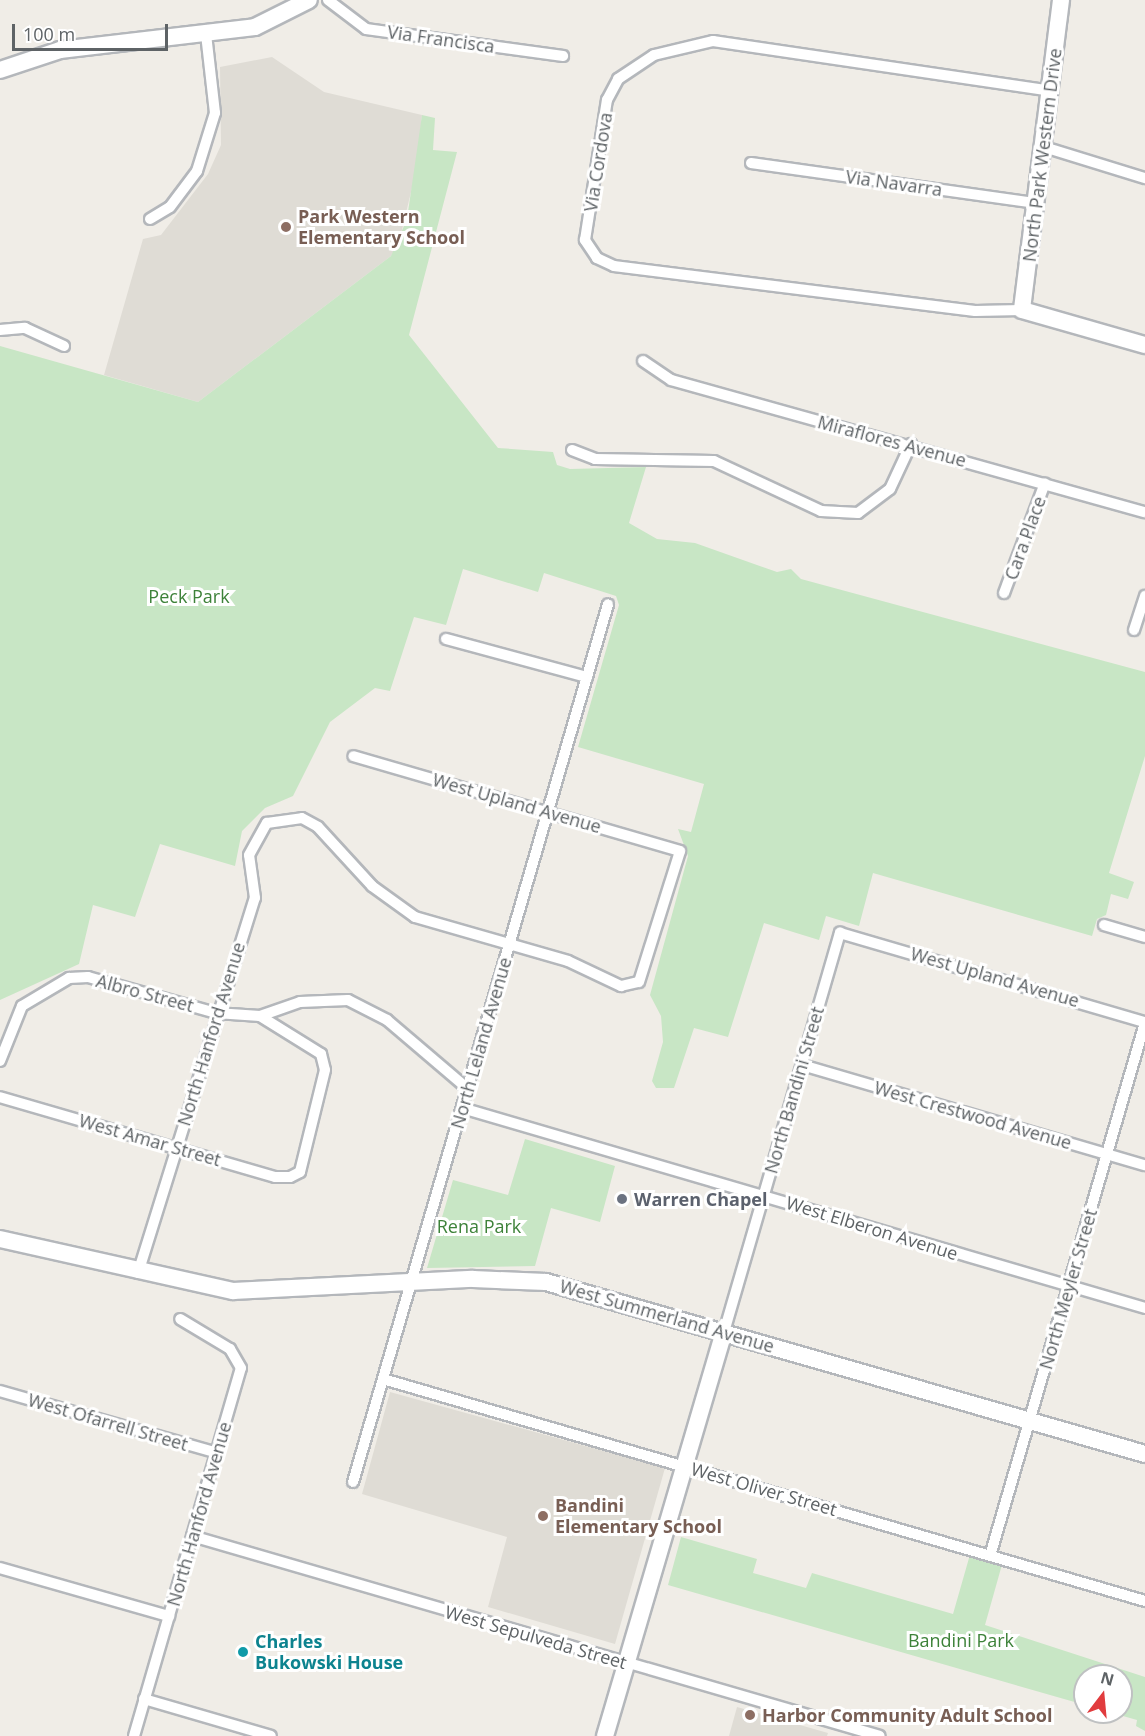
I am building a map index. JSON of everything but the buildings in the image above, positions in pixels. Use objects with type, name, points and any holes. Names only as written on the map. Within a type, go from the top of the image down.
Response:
[{"type":"street","points":[[0,70],[60,50],[206,34],[276,20],[309,0]]},
{"type":"street","name":"Via Francisca","points":[[328,0],[366,29],[563,56]]},
{"type":"street","name":"North Park Western Drive","points":[[1022,310],[1061,0]]},
{"type":"street","points":[[150,219],[170,207],[200,163],[215,113],[206,34]]},
{"type":"street","name":"Via Cordova","points":[[1022,310],[975,311],[614,266],[597,258],[585,240],[607,100],[618,80],[654,55],[713,41],[1050,91]]},
{"type":"street","points":[[1044,147],[1145,178]]},
{"type":"street","name":"Via Navarra","points":[[751,163],[1036,203]]},
{"type":"street","points":[[1022,310],[1145,345]]},
{"type":"street","points":[[0,330],[25,328],[64,346]]},
{"type":"street","name":"Miraflores Avenue","points":[[643,362],[671,380],[911,444],[1145,512]]},
{"type":"street","points":[[572,450],[595,459],[714,461],[821,511],[858,513],[890,489],[911,444]]},
{"type":"street","name":"Cara Place","points":[[1004,592],[1045,483]]},
{"type":"street","points":[[1134,630],[1145,596]]},
{"type":"street","name":"North Leland Avenue","points":[[353,1482],[608,604]]},
{"type":"street","points":[[446,639],[586,678]]},
{"type":"street","name":"West Upland Avenue","points":[[354,756],[680,851],[639,982],[621,986],[568,961],[510,942]]},
{"type":"street","name":"North Hanford Avenue","points":[[138,1274],[216,1013],[255,898],[252,841],[267,823],[302,818],[334,841],[372,886],[415,918],[510,942]]},
{"type":"street","points":[[1104,925],[1145,937]]},
{"type":"street","name":"West Upland Avenue","points":[[846,933],[1145,1022]]},
{"type":"street","name":"North Bandini Street","points":[[605,1736],[802,1065],[836,938],[846,933]]},
{"type":"street","name":"Albro Street","points":[[0,1061],[22,1006],[69,978],[88,977],[216,1013],[260,1016],[321,1054],[323,1080],[300,1172]]},
{"type":"street","points":[[260,1016],[300,1002],[348,1000],[387,1020],[468,1089]]},
{"type":"street","name":"North Meyler Street","points":[[990,1556],[1145,1022]]},
{"type":"street","name":"West Crestwood Avenue","points":[[802,1065],[1145,1165]]},
{"type":"street","name":"West Amar Street","points":[[0,1096],[275,1177],[300,1172]]},
{"type":"street","name":"West Elberon Avenue","points":[[462,1108],[1145,1308]]},
{"type":"street","name":"West Summerland Avenue","points":[[0,1239],[138,1274],[234,1291],[410,1286],[473,1279],[546,1282],[1145,1454]]},
{"type":"street","name":"North Hanford Avenue","points":[[134,1736],[241,1368],[230,1349],[180,1319]]},
{"type":"street","name":"West Oliver Street","points":[[383,1379],[1145,1601]]},
{"type":"street","name":"West Ofarrell Street","points":[[0,1391],[217,1453]]},
{"type":"street","name":"West Sepulveda Street","points":[[192,1536],[880,1736]]},
{"type":"street","points":[[0,1568],[169,1616]]},
{"type":"street","points":[[144,1699],[271,1736]]},
{"type":"shaded area","name":"Park Western Elementary School","points":[[272,57],[324,92],[422,115],[417,167],[399,242],[391,256],[198,402],[104,375],[143,239],[161,235],[208,174],[221,145],[220,67]]},
{"type":"shaded area","name":"Bandini Elementary School","points":[[390,1392],[665,1468],[615,1644],[488,1607],[507,1537],[362,1494]]},
{"type":"shaded area","name":"Harbor Community Adult School","points":[[737,1707],[828,1733],[827,1736],[729,1736]]},
{"type":"green space","name":"Peck Park","points":[[422,115],[435,118],[433,150],[457,152],[409,335],[498,448],[553,452],[557,465],[570,469],[646,467],[629,523],[657,539],[695,543],[777,572],[791,569],[801,579],[1145,672],[1145,756],[1109,873],[1134,882],[1128,899],[1111,894],[1106,915],[1097,919],[1092,936],[873,873],[859,926],[826,916],[819,940],[764,923],[728,1037],[694,1028],[674,1088],[656,1088],[652,1081],[663,1042],[661,1016],[650,995],[688,856],[678,829],[691,832],[704,784],[578,747],[619,605],[616,596],[544,573],[538,592],[463,569],[446,625],[414,617],[390,691],[375,688],[330,722],[293,796],[265,808],[242,831],[235,866],[160,844],[135,917],[93,905],[79,964],[0,1000],[0,346],[198,402],[391,256],[407,219]]},
{"type":"green space","name":"Rena Park","points":[[525,1139],[615,1166],[600,1222],[551,1208],[535,1266],[427,1268],[453,1180],[508,1195]]},
{"type":"green space","name":"Bandini Park","points":[[681,1537],[757,1559],[753,1573],[806,1588],[812,1573],[953,1614],[971,1551],[1003,1561],[985,1625],[1105,1664],[1073,1664],[1073,1702],[668,1585]]},
{"type":"green space","name":"Bandini Park","points":[[1133,1673],[1145,1677],[1145,1731],[1136,1726],[1137,1720],[1133,1719]]},
{"type":"place","name":"Park Western Elementary School","points":[[286,227]]},
{"type":"place","name":"Warren Chapel","points":[[622,1199]]},
{"type":"place","name":"Bandini Elementary School","points":[[543,1516]]},
{"type":"place","name":"Charles Bukowski House","points":[[243,1652]]},
{"type":"place","name":"Harbor Community Adult School","points":[[750,1715]]}]
